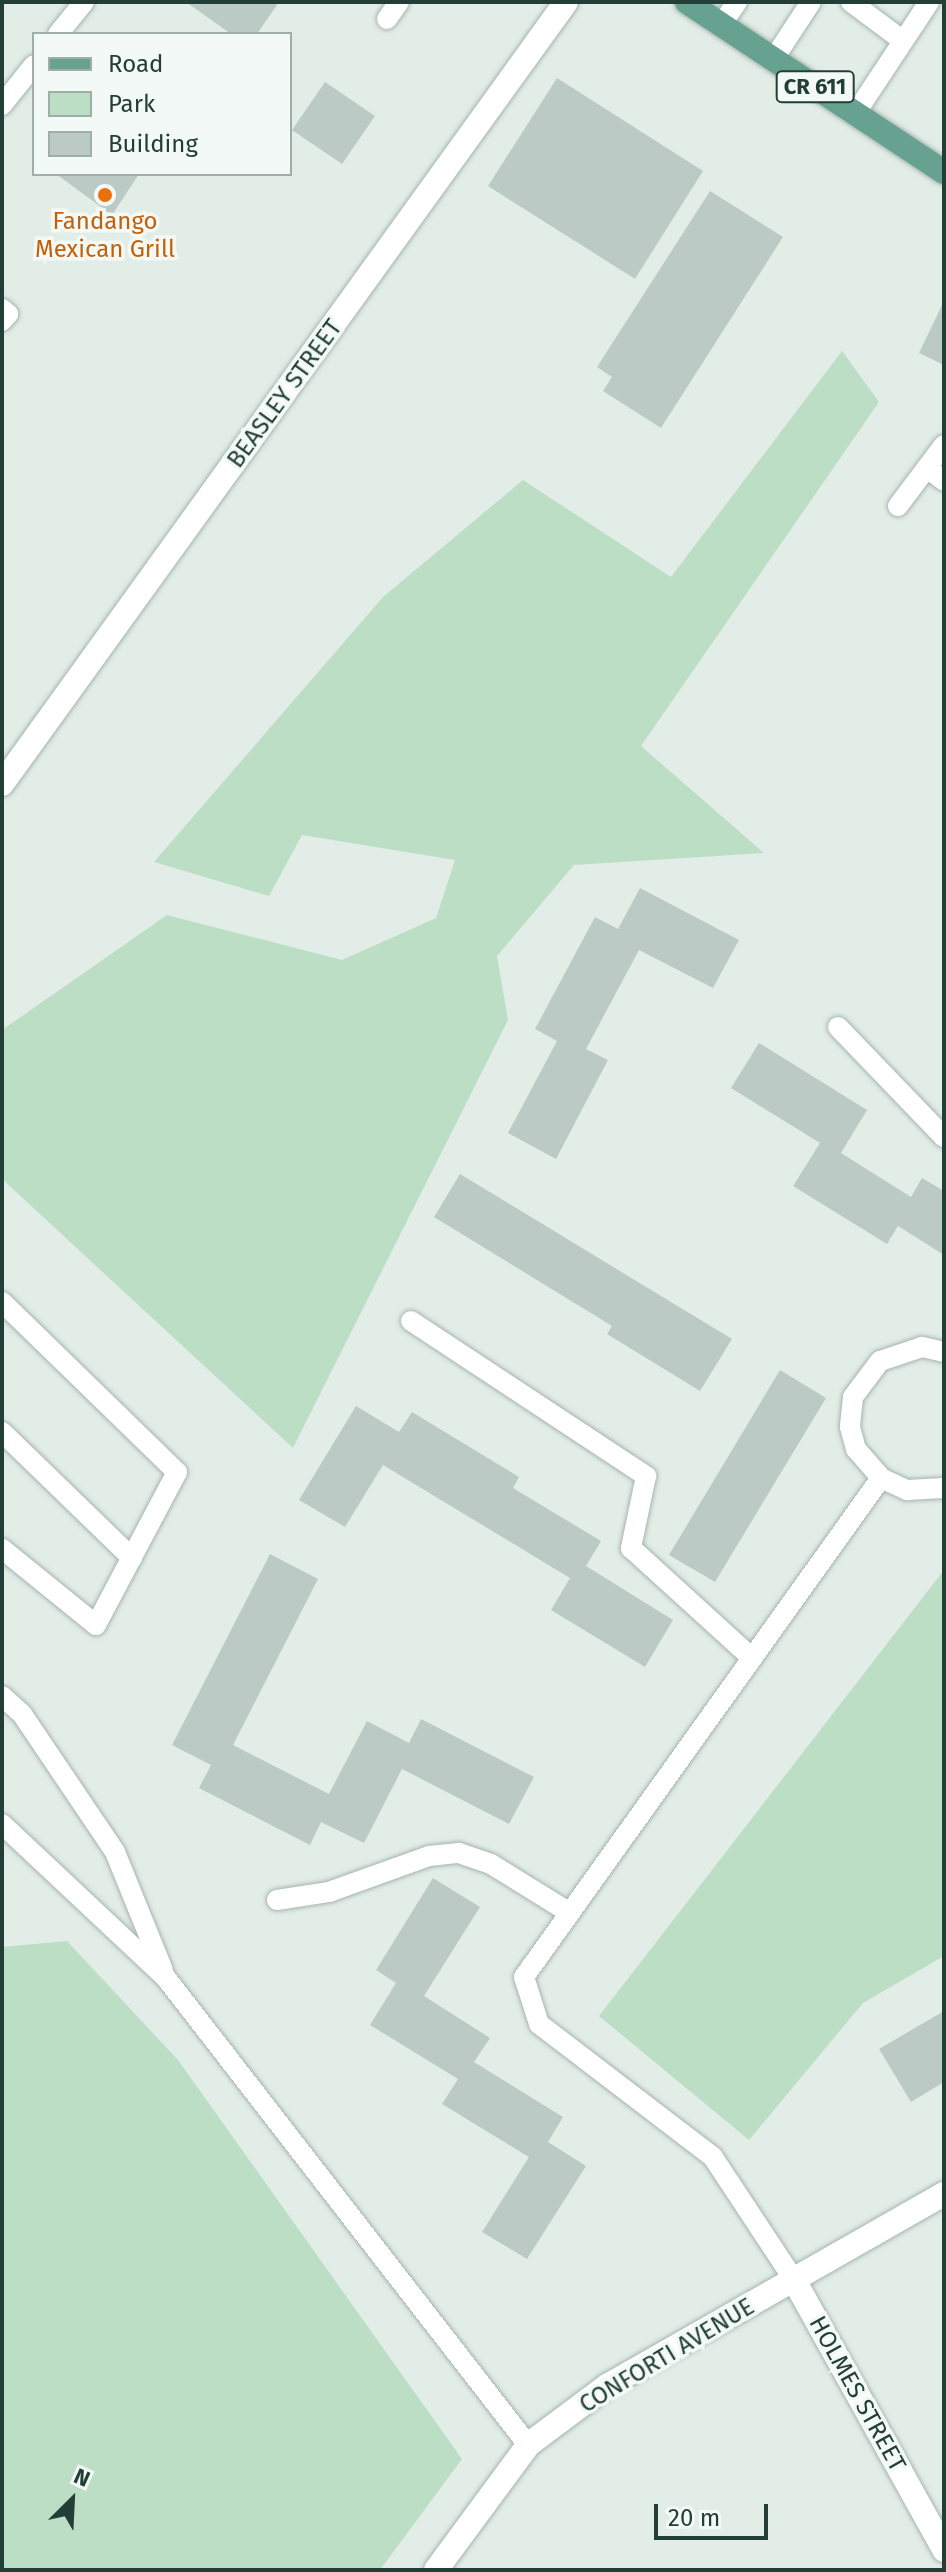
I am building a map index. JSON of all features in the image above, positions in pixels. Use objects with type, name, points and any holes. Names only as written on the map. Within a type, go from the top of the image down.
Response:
[{"type":"main road","name":"CR 611","points":[[687,2],[944,172]]},
{"type":"street","name":"BEASLEY STREET","points":[[2,784],[566,2]]},
{"type":"street","name":"CONFORTI AVENUE","points":[[436,2570],[528,2445],[607,2386],[944,2194]]},
{"type":"street","name":"HOLMES STREET","points":[[794,2280],[944,2550]]},
{"type":"lane","points":[[60,32],[84,2]]},
{"type":"lane","points":[[721,25],[737,2]]},
{"type":"lane","points":[[773,60],[811,2]]},
{"type":"lane","points":[[851,2],[902,40]]},
{"type":"lane","points":[[855,114],[929,2]]},
{"type":"lane","points":[[2,105],[32,68]]},
{"type":"lane","points":[[2,309],[8,314],[2,321]]},
{"type":"lane","points":[[898,506],[944,445]]},
{"type":"lane","points":[[927,468],[944,481]]},
{"type":"lane","points":[[838,1027],[944,1137]]},
{"type":"lane","points":[[2,1302],[177,1472],[96,1625],[2,1549]]},
{"type":"lane","points":[[411,1321],[646,1476],[631,1548],[752,1658]]},
{"type":"lane","points":[[944,1352],[922,1347],[890,1355],[864,1377],[853,1397],[850,1427],[856,1449],[881,1478],[907,1490],[944,1488]]},
{"type":"lane","points":[[2,1432],[132,1558]]},
{"type":"lane","points":[[794,2280],[713,2157],[539,2024],[524,1977],[881,1478]]},
{"type":"lane","points":[[2,1696],[22,1714],[115,1852],[166,1978]]},
{"type":"lane","points":[[2,1824],[166,1978],[528,2445]]},
{"type":"lane","points":[[277,1900],[329,1892],[429,1856],[459,1853],[491,1864],[570,1913]]},
{"type":"green space","points":[[842,351],[879,402],[641,746],[764,853],[574,865],[497,956],[508,1020],[293,1448],[2,1179],[2,1030],[167,915],[342,960],[436,918],[455,860],[302,835],[269,896],[154,862],[383,597],[523,480],[671,577]]},
{"type":"green space","points":[[944,1570],[944,1956],[863,2003],[749,2140],[599,2016]]},
{"type":"green space","points":[[67,1941],[178,2060],[462,2459],[380,2570],[2,2570],[2,1947]]},
{"type":"building","points":[[186,2],[273,2],[277,5],[258,32],[228,32]]},
{"type":"building","points":[[557,78],[703,171],[635,279],[488,186]]},
{"type":"building","points":[[325,82],[375,116],[342,164],[292,130]]},
{"type":"building","name":"Fandango Mexican Grill","points":[[59,176],[138,176],[112,215]]},
{"type":"building","points":[[710,191],[783,237],[661,428],[603,391],[612,377],[597,367]]},
{"type":"building","points":[[944,301],[944,365],[919,353]]},
{"type":"building","points":[[640,888],[739,940],[713,988],[639,950],[586,1049],[608,1060],[556,1159],[508,1133],[557,1041],[535,1029],[595,917],[618,929]]},
{"type":"building","points":[[759,1043],[867,1110],[841,1153],[911,1197],[922,1178],[944,1191],[944,1255],[898,1226],[887,1244],[793,1186],[820,1143],[731,1088]]},
{"type":"building","points":[[460,1174],[732,1339],[700,1391],[607,1334],[612,1326],[434,1217]]},
{"type":"building","points":[[780,1370],[826,1398],[715,1582],[669,1555]]},
{"type":"building","points":[[356,1406],[399,1432],[412,1412],[519,1477],[513,1488],[601,1541],[586,1566],[673,1620],[645,1667],[551,1610],[570,1578],[383,1465],[345,1527],[299,1500]]},
{"type":"building","points":[[270,1554],[318,1579],[233,1745],[329,1794],[367,1721],[409,1743],[421,1719],[534,1777],[509,1824],[402,1769],[364,1843],[321,1822],[310,1845],[199,1788],[211,1765],[172,1745]]},
{"type":"building","points":[[433,1878],[480,1907],[424,1996],[490,2038],[474,2062],[563,2117],[548,2142],[586,2166],[527,2259],[482,2232],[529,2157],[442,2104],[458,2079],[370,2025],[396,1983],[376,1970]]},
{"type":"building","points":[[944,2011],[944,2082],[911,2102],[879,2049]]},
{"type":"place","name":"Fandango Mexican Grill","points":[[105,195]]}]
